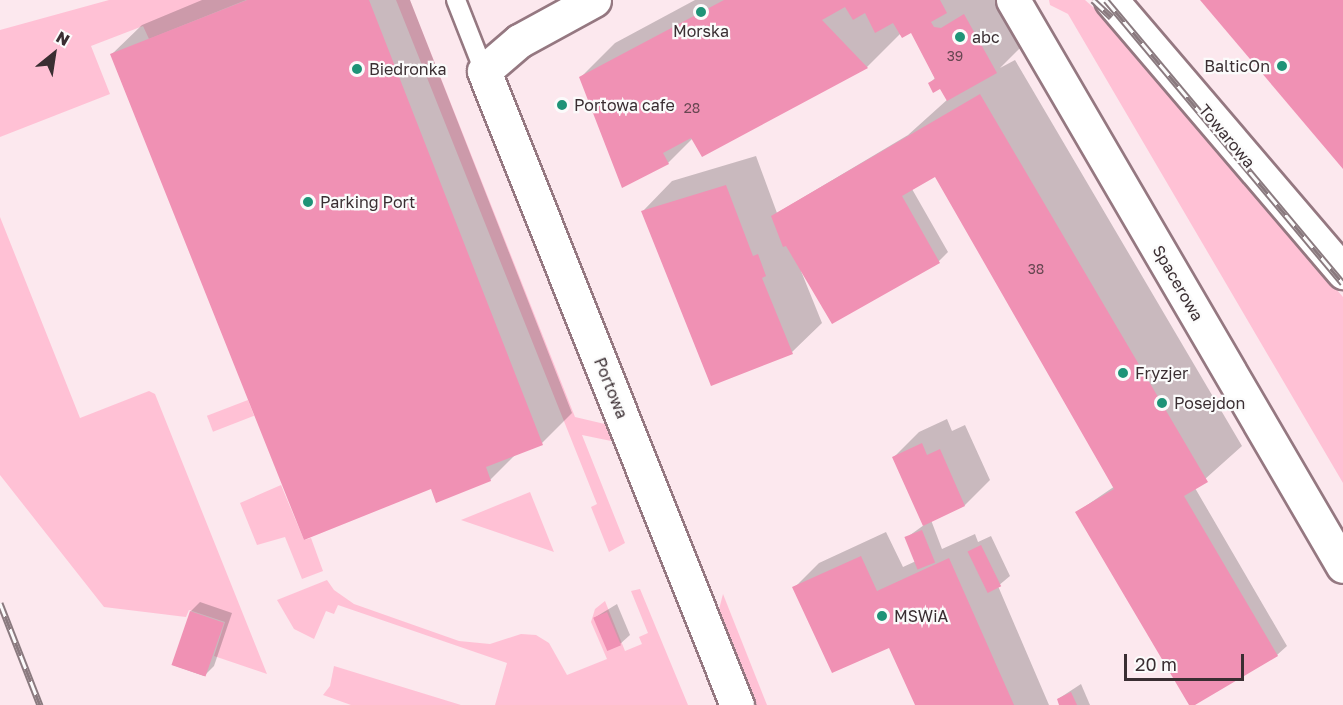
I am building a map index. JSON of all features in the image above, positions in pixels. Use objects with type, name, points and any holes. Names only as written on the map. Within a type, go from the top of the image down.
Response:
[{"type":"street","points":[[484,70],[499,54],[519,41],[594,0]]},
{"type":"street","name":"Spacerowa","points":[[1013,0],[1343,566]]},
{"type":"street","name":"Towarowa","points":[[1111,0],[1343,272]]},
{"type":"street","name":"Portowa","points":[[484,70],[737,705]]},
{"type":"lane","name":"Portowa","points":[[456,0],[484,70]]},
{"type":"shaded area","points":[[109,0],[246,0],[149,39],[143,26],[91,46],[110,94],[0,137],[0,30]]},
{"type":"shaded area","points":[[396,0],[410,0],[575,417],[609,425],[616,442],[582,435],[625,543],[609,552],[591,507],[597,504]]},
{"type":"shaded area","points":[[1049,0],[1085,0],[1103,16],[1343,297],[1343,483],[1068,14],[1050,5]]},
{"type":"shaded area","points":[[0,217],[80,418],[149,391],[155,394],[267,674],[214,656],[225,622],[189,610],[186,617],[104,607],[0,475]]},
{"type":"shaded area","points":[[248,400],[254,416],[213,432],[207,416]]},
{"type":"shaded area","points":[[281,485],[304,540],[311,538],[323,571],[302,579],[285,537],[257,545],[240,503]]},
{"type":"shaded area","points":[[530,492],[554,552],[461,520]]},
{"type":"shaded area","points":[[327,580],[334,590],[354,604],[459,641],[490,644],[521,634],[536,635],[549,643],[567,675],[607,659],[591,622],[595,609],[605,601],[625,651],[642,644],[639,637],[648,633],[631,591],[640,589],[688,705],[495,705],[507,663],[338,605],[334,614],[326,611],[314,639],[294,629],[277,600]]},
{"type":"shaded area","points":[[723,594],[767,705],[754,705],[718,613]]},
{"type":"shaded area","points":[[334,666],[461,705],[351,705],[323,695],[330,686]]},
{"type":"building","name":"Parking Port","points":[[247,0],[369,0],[543,445],[486,467],[491,481],[436,503],[431,489],[304,540],[110,54]]},
{"type":"building","points":[[724,0],[940,0],[947,13],[931,22],[934,27],[941,28],[964,14],[997,73],[947,101],[940,89],[933,93],[928,83],[935,79],[911,33],[902,38],[893,23],[875,33],[865,13],[853,20],[845,7],[822,20],[868,68],[702,157],[691,138],[663,153],[669,164],[622,188],[579,77]]},
{"type":"building","points":[[1200,0],[1343,0],[1343,169]]},
{"type":"building","points":[[980,94],[1208,482],[1184,496],[1278,656],[1195,705],[1189,705],[1075,512],[1114,489],[935,177],[902,196],[940,263],[832,324],[786,246],[783,247],[771,216]]},
{"type":"building","points":[[726,185],[753,256],[758,254],[766,276],[762,278],[793,354],[711,386],[641,211]]},
{"type":"building","points":[[922,443],[927,455],[940,449],[965,506],[923,526],[892,457]]},
{"type":"building","points":[[922,530],[935,562],[917,570],[904,537]]},
{"type":"building","points":[[981,545],[1001,586],[988,593],[968,552]]},
{"type":"building","points":[[861,556],[877,591],[949,558],[1014,705],[915,705],[889,648],[832,673],[792,587]]},
{"type":"building","points":[[190,611],[224,623],[205,677],[171,665]]},
{"type":"building","points":[[607,612],[621,645],[607,651],[593,618]]},
{"type":"building","points":[[1071,692],[1077,705],[1059,705],[1057,699]]},
{"type":"railway","points":[[1093,0],[1111,17]]},
{"type":"railway","points":[[1106,0],[1343,283]]},
{"type":"railway","points":[[0,603],[40,705]]},
{"type":"place","name":"Morska","points":[[701,12]]},
{"type":"place","name":"abc","points":[[960,37]]},
{"type":"place","name":"BalticOn","points":[[1282,66]]},
{"type":"place","name":"Biedronka","points":[[357,69]]},
{"type":"place","name":"Portowa cafe","points":[[562,105]]},
{"type":"place","name":"Parking Port","points":[[308,202]]},
{"type":"place","name":"Fryzjer","points":[[1123,373]]},
{"type":"place","name":"Posejdon","points":[[1162,403]]},
{"type":"place","name":"MSWiA","points":[[882,616]]}]
